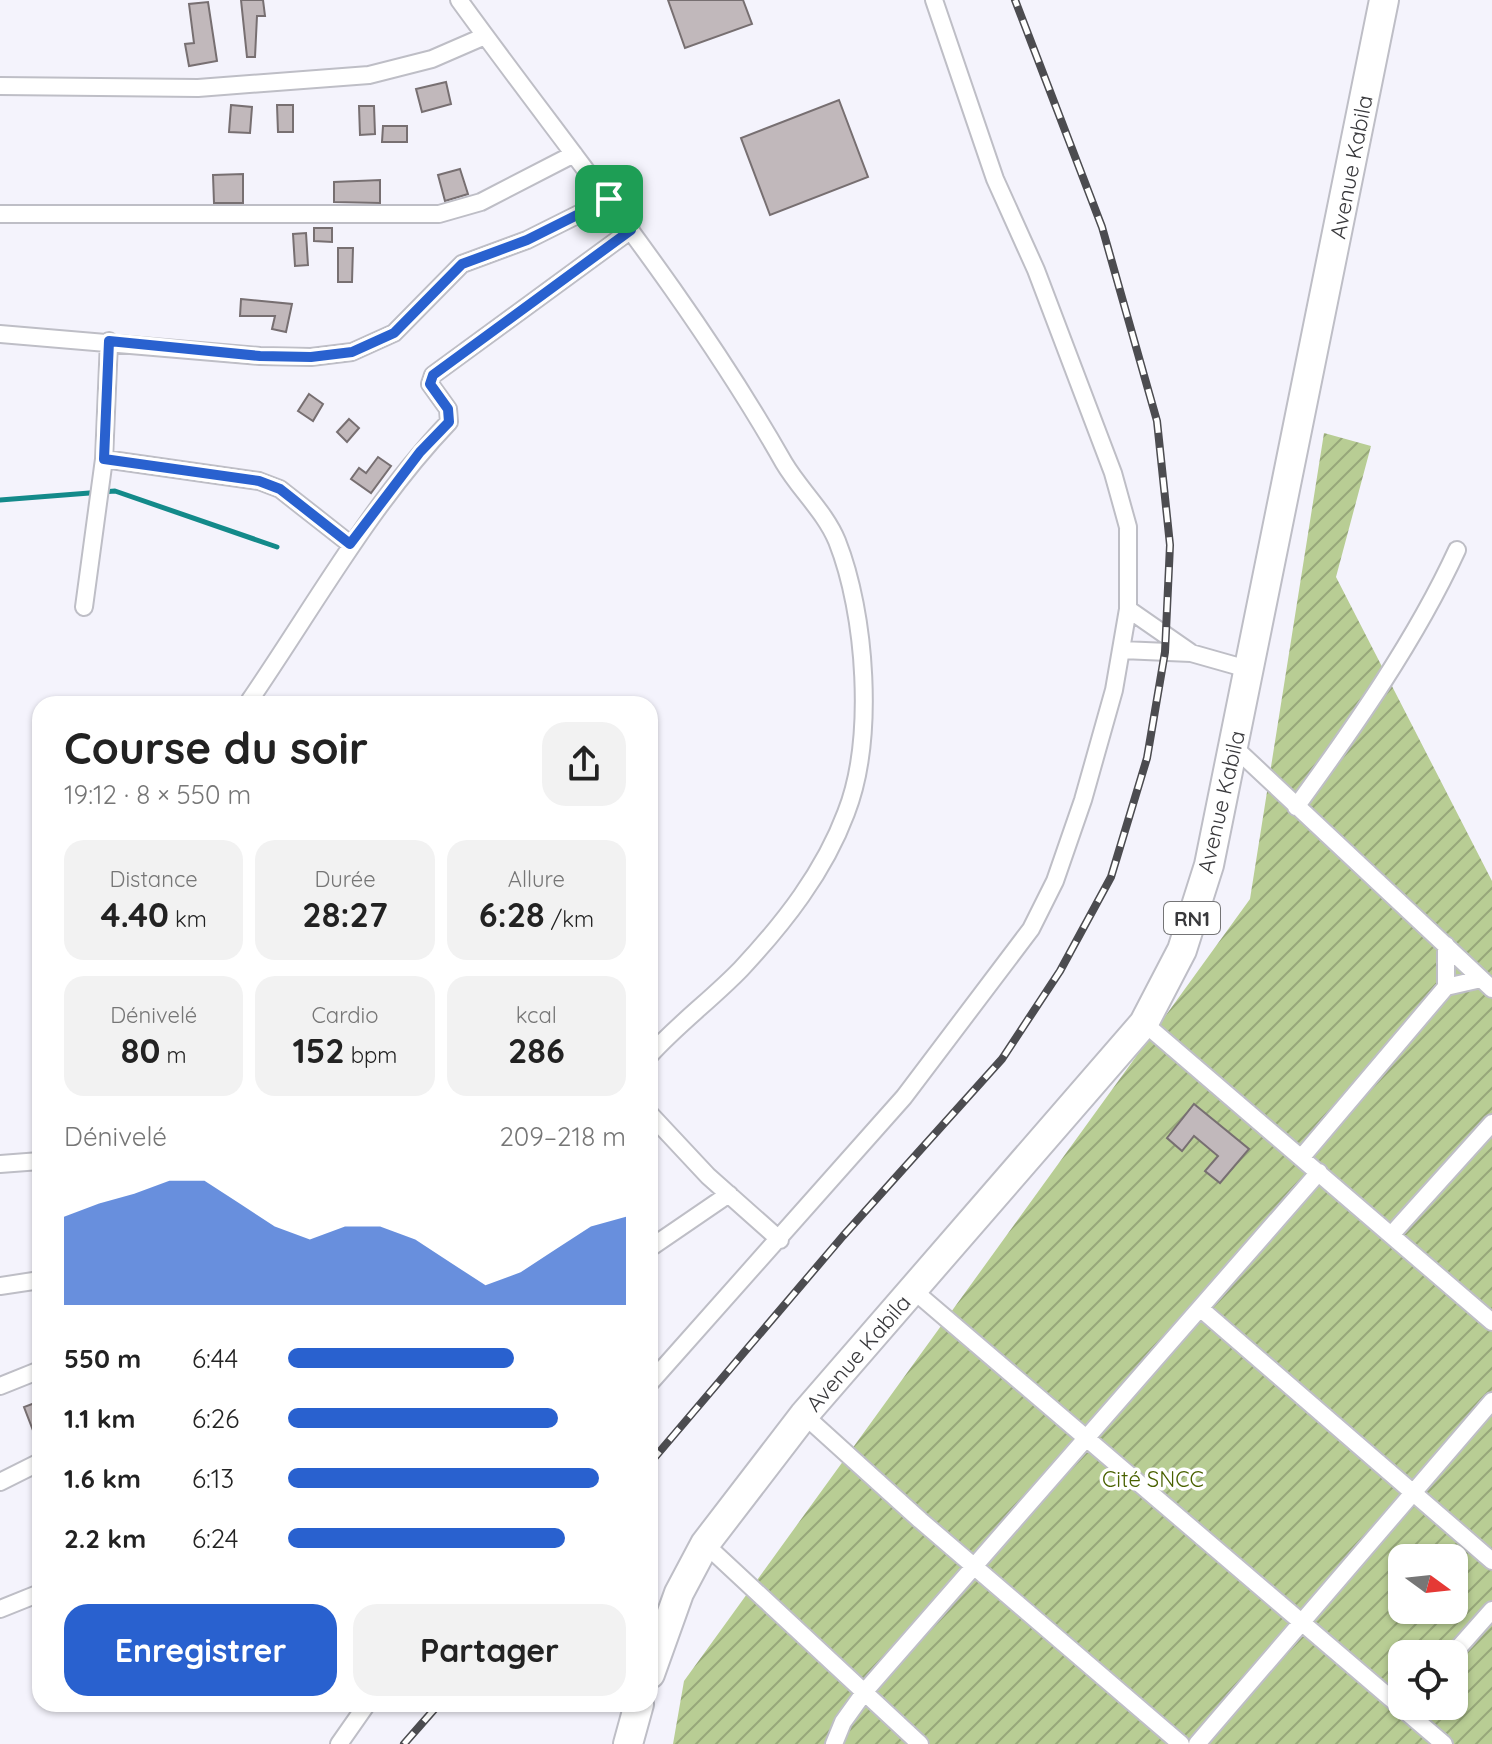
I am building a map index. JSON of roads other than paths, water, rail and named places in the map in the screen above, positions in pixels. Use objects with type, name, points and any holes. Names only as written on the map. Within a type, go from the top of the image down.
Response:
[{"type":"highway","name":"Avenue Kabila","points":[[658,1652],[679,1593],[705,1544],[804,1415],[1144,1023],[1182,950],[1209,865],[1251,670],[1384,0]]},
{"type":"highway","points":[[628,1744],[637,1712]]},
{"type":"street","points":[[459,0],[609,199],[751,402],[786,466],[836,538],[850,579],[857,618],[862,689],[860,750],[847,812],[817,875],[780,924],[740,970],[658,1047]]},
{"type":"street","points":[[658,1374],[904,1097],[1031,929],[1055,881],[1097,759],[1122,650],[1128,609],[1128,527],[1113,473],[1036,270],[995,179],[934,0]]},
{"type":"street","points":[[0,86],[198,88],[369,75],[432,59],[485,36]]},
{"type":"street","points":[[0,214],[439,214],[481,202],[574,154]]},
{"type":"street","points":[[0,334],[260,356],[311,357],[352,352],[394,333],[462,264],[527,240],[609,199]]},
{"type":"street","points":[[253,696],[350,544],[420,452],[449,422],[448,409],[430,384],[433,375],[631,230]]},
{"type":"street","points":[[84,607],[104,459],[109,341]]},
{"type":"street","points":[[104,459],[259,481],[280,489],[350,544]]},
{"type":"street","points":[[1296,807],[1381,684],[1443,581],[1457,550]]},
{"type":"street","points":[[1128,609],[1191,653]]},
{"type":"street","points":[[1122,650],[1191,653],[1251,670]]},
{"type":"street","points":[[1234,747],[1487,984]]},
{"type":"street","points":[[1301,1158],[1446,987],[1446,945]]},
{"type":"street","points":[[1446,987],[1487,984]]},
{"type":"street","points":[[1144,1023],[1492,1322]]},
{"type":"street","points":[[658,1122],[780,1240]]},
{"type":"street","points":[[1391,1235],[1492,1123]]},
{"type":"street","points":[[0,1164],[32,1162]]},
{"type":"street","points":[[834,1744],[843,1722],[866,1690],[1319,1172]]},
{"type":"street","points":[[658,1243],[729,1194]]},
{"type":"street","points":[[0,1286],[32,1281]]},
{"type":"street","points":[[913,1290],[1388,1693]]},
{"type":"street","points":[[1201,1309],[1492,1561]]},
{"type":"street","points":[[0,1386],[32,1373]]},
{"type":"street","points":[[1197,1744],[1492,1401]]},
{"type":"street","points":[[804,1415],[1181,1744]]},
{"type":"street","points":[[0,1482],[32,1466]]},
{"type":"street","points":[[705,1544],[866,1690],[920,1744]]},
{"type":"street","points":[[0,1609],[32,1596]]},
{"type":"street","points":[[1465,1640],[1492,1610]]},
{"type":"street","points":[[339,1744],[361,1712]]},
{"type":"street","points":[[1419,1720],[1444,1744]]},
{"type":"waterway","points":[[0,500],[115,491],[277,547]]},
{"type":"railway","points":[[658,1454],[843,1236],[1002,1059],[1060,971],[1111,877],[1147,758],[1165,652],[1170,545],[1157,421],[1102,227],[1015,0]]},
{"type":"railway","points":[[404,1744],[432,1712]]},
{"type":"park label","name":"Cité SNCC","points":[[1153,1479]]}]
